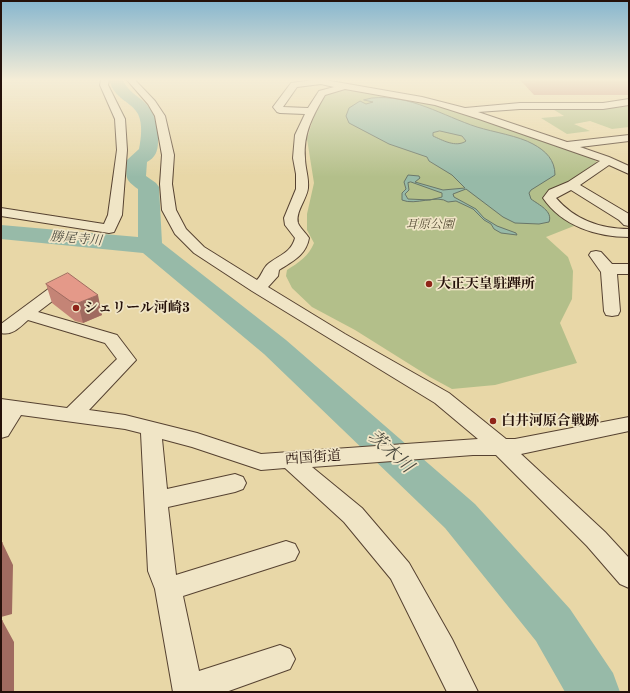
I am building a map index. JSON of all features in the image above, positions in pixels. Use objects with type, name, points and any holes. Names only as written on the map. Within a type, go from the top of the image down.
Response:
[{"type":"street","points":[[1,212],[109,229],[115,215],[122,150],[120,119],[117,112]]},
{"type":"street","points":[[158,112],[160,116],[168,155],[166,184],[169,210],[180,231],[199,250],[345,342],[442,398],[502,448],[596,539],[629,576]]},
{"type":"street","points":[[258,288],[270,276],[272,268],[293,255],[300,247],[302,238],[292,225],[291,218],[302,190],[302,174],[299,158],[300,135],[311,112]]},
{"type":"street","points":[[469,112],[566,146],[615,161],[629,171]]},
{"type":"street","points":[[566,146],[629,138]]},
{"type":"street","points":[[615,161],[553,193],[549,198],[553,204],[584,224],[597,230],[614,233],[629,233]]},
{"type":"street","points":[[572,184],[624,217],[629,222]]},
{"type":"street","points":[[596,255],[609,271],[612,311]]},
{"type":"street","points":[[607,269],[629,268]]},
{"type":"street","points":[[6,329],[57,290]]},
{"type":"street","points":[[25,314],[111,339],[127,360],[72,415]]},
{"type":"street","points":[[1,431],[8,408]]},
{"type":"street","name":"西国街道","points":[[8,408],[125,422],[197,441],[261,462],[473,447],[515,447],[629,424]]},
{"type":"street","points":[[151,429],[161,572],[168,589],[188,691],[280,659]]},
{"type":"street","points":[[290,460],[353,515],[400,572],[442,649],[463,692]]},
{"type":"street","points":[[157,500],[235,483]]},
{"type":"street","points":[[168,589],[286,552]]},
{"type":"green space","name":"耳原公園","points":[[315,112],[460,112],[590,157],[600,164],[549,193],[579,224],[546,237],[568,257],[573,271],[572,299],[560,323],[577,363],[495,385],[452,389],[355,330],[312,307],[292,288],[286,276],[287,270],[306,255],[314,243],[307,230],[307,214],[314,183],[307,139]]},
{"type":"green space","points":[[558,112],[629,112],[629,127],[612,129],[590,121],[574,124],[590,131],[567,134],[541,118],[564,116]]},
{"type":"shaded area","points":[[347,112],[440,112],[477,127],[527,141],[538,147],[549,156],[555,170],[555,175],[531,190],[529,193],[531,199],[547,211],[550,218],[549,222],[539,224],[515,223],[503,217],[466,189],[453,194],[454,197],[476,209],[484,218],[497,226],[516,233],[517,235],[501,233],[494,229],[491,224],[484,220],[473,209],[456,201],[448,202],[432,199],[442,197],[442,193],[411,182],[408,183],[409,190],[405,194],[408,199],[428,200],[413,202],[402,200],[402,193],[406,189],[404,182],[408,175],[419,176],[420,178],[415,182],[443,190],[465,188],[452,175],[429,161],[427,157],[389,144],[349,123],[346,116]],"holes":[[[440,131],[462,136],[466,141],[454,144],[433,136],[433,133]]]},
{"type":"building","points":[[68,273],[98,295],[78,303],[70,301],[46,284]]},
{"type":"building","points":[[1,542],[2,542],[1,585]]},
{"type":"building","points":[[1,620],[2,684],[1,685]]},
{"type":"waterway","points":[[145,112],[148,119],[149,144],[147,153],[137,160],[136,178],[149,187],[150,246]]},
{"type":"waterway","name":"勝尾寺川","points":[[1,232],[150,246]]},
{"type":"waterway","name":"茨木川","points":[[150,246],[275,347],[460,516],[553,625],[594,692]]},
{"type":"place","name":"大正天皇駐蹕所","points":[[429,284]]},
{"type":"place","name":"シェリール河崎3","points":[[76,308]]},
{"type":"place","name":"白井河原合戦跡","points":[[493,421]]}]
